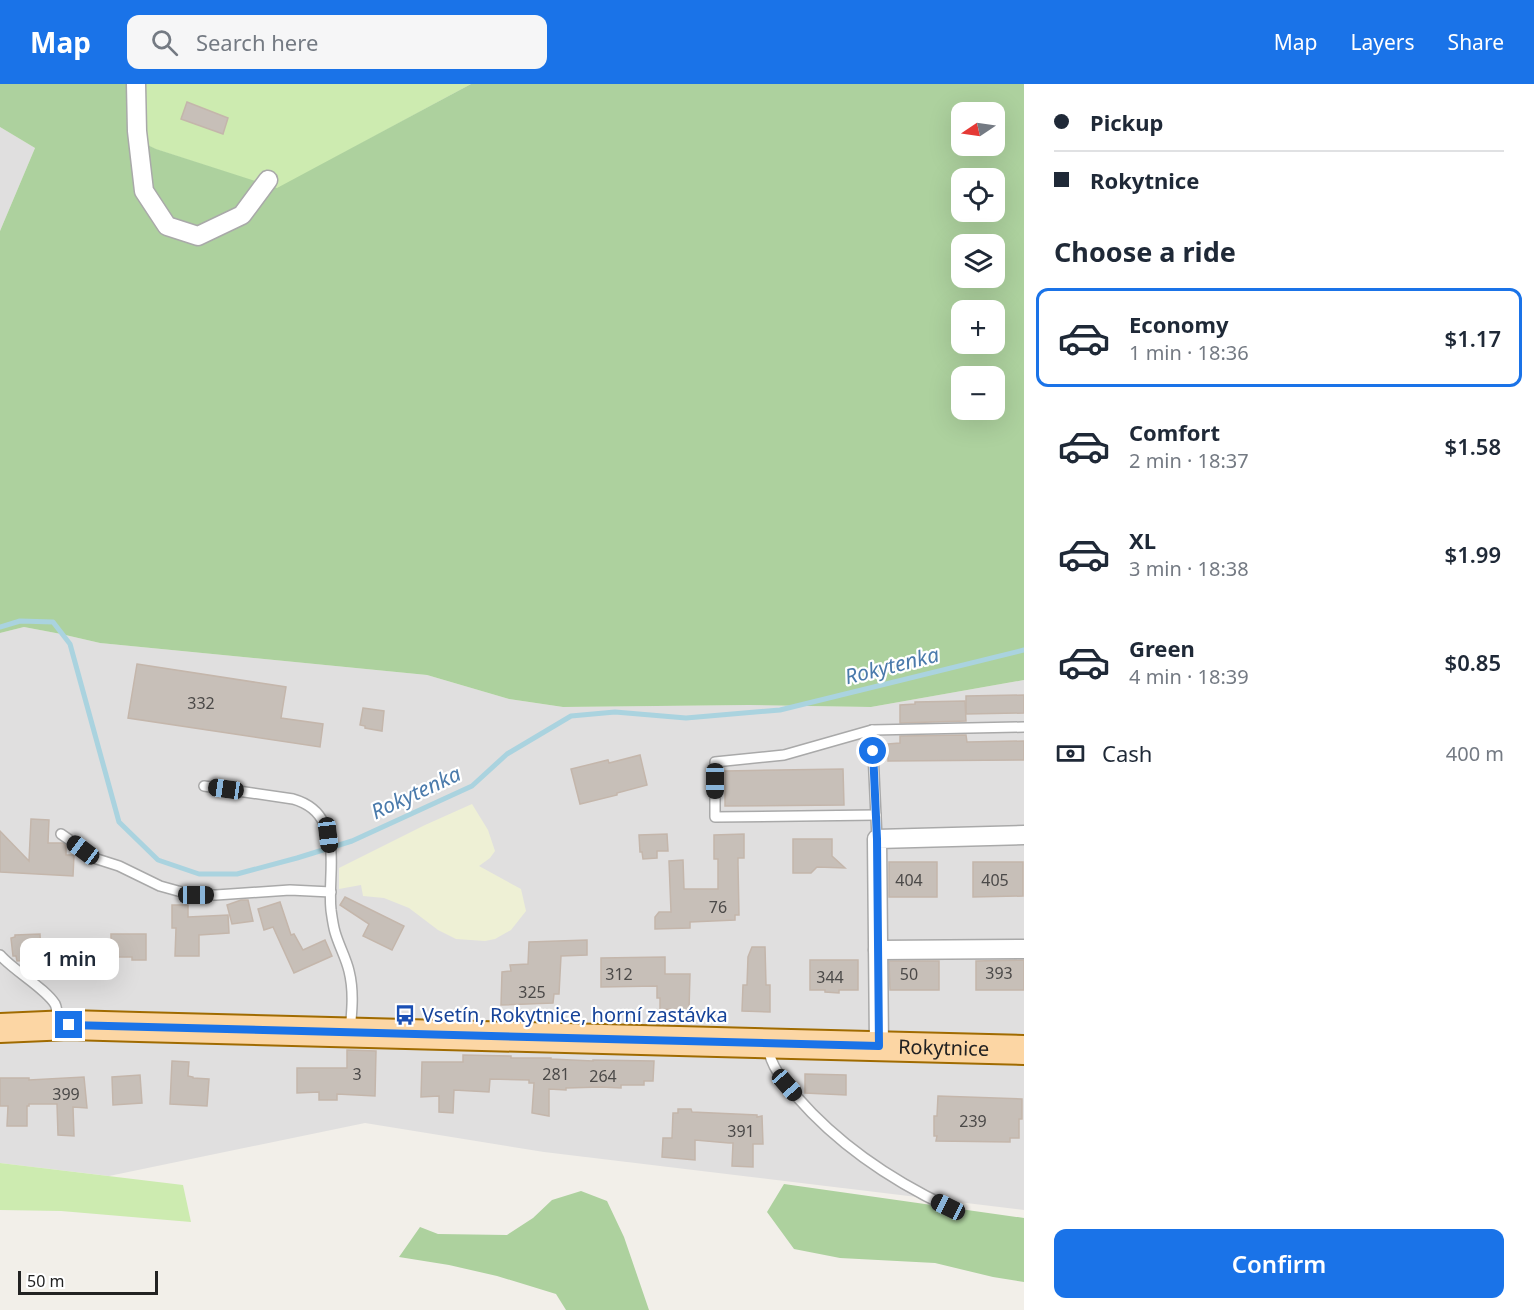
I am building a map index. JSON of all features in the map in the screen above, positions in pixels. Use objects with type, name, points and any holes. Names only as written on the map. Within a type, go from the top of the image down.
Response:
[{"type":"main road","name":"Rokytnice","points":[[0,1028],[139,1027],[1024,1050]]},
{"type":"street","points":[[136,84],[137,131],[144,191],[167,226],[198,236],[242,215],[268,180]]},
{"type":"street","points":[[879,1046],[877,839],[1024,835]]},
{"type":"street","points":[[878,950],[1024,949]]},
{"type":"lane","points":[[876,815],[716,818],[715,762],[784,755],[872,730],[1024,727]]},
{"type":"lane","points":[[872,730],[877,839]]},
{"type":"lane","points":[[204,786],[293,798],[306,803],[324,823],[331,854],[331,908],[334,931],[349,970],[352,986],[350,1033]]},
{"type":"lane","points":[[61,834],[97,859],[120,866],[159,886],[196,895],[290,890],[331,892]]},
{"type":"lane","points":[[0,955],[8,965],[55,1004],[57,1026]]},
{"type":"lane","points":[[768,1044],[769,1057],[776,1071],[821,1123],[874,1165],[948,1207]]},
{"type":"shaded area","points":[[0,127],[35,148],[0,231]]},
{"type":"shaded area","points":[[24,627],[100,643],[427,675],[509,699],[563,707],[749,705],[871,707],[1024,680],[1024,1210],[544,1152],[365,1123],[109,1176],[0,1163],[0,633]]},
{"type":"green space","points":[[0,84],[130,84],[133,138],[156,149],[277,188],[471,84],[1024,84],[1024,680],[871,707],[749,705],[563,707],[509,699],[427,675],[100,643],[24,627],[0,633],[0,231],[35,148],[0,127]]},
{"type":"green space","points":[[130,84],[471,84],[277,189],[155,149],[133,138]]},
{"type":"green space","points":[[472,804],[488,830],[495,851],[479,866],[521,889],[526,911],[511,930],[495,939],[485,941],[456,939],[438,930],[409,908],[384,898],[363,896],[361,885],[339,889],[339,868]]},
{"type":"green space","points":[[0,1163],[183,1185],[191,1222],[61,1211],[0,1210]]},
{"type":"green space","points":[[784,1184],[1024,1218],[1024,1282],[935,1263],[840,1258],[794,1249],[767,1212]]},
{"type":"green space","points":[[581,1191],[607,1201],[624,1237],[649,1310],[566,1310],[556,1294],[497,1276],[399,1257],[420,1227],[438,1234],[507,1235],[533,1218],[552,1200]]},
{"type":"building","points":[[187,102],[228,118],[223,134],[181,119]]},
{"type":"building","points":[[137,664],[286,687],[281,718],[323,724],[320,747],[128,718]]},
{"type":"building","points":[[1024,695],[1024,713],[966,714],[966,696]]},
{"type":"building","points":[[965,701],[966,721],[900,723],[900,705],[915,704],[915,702]]},
{"type":"building","points":[[363,708],[384,711],[382,731],[360,725]]},
{"type":"building","points":[[966,735],[967,742],[1024,741],[1024,760],[888,761],[888,744],[900,743],[900,736]]},
{"type":"building","points":[[640,755],[647,785],[580,804],[571,769]]},
{"type":"building","points":[[843,769],[844,805],[725,806],[725,771]]},
{"type":"building","points":[[31,819],[49,820],[48,843],[63,843],[66,846],[66,855],[74,855],[73,876],[0,872],[0,831],[29,861]]},
{"type":"building","points":[[667,834],[668,851],[657,851],[657,858],[643,859],[642,852],[640,852],[639,835]]},
{"type":"building","points":[[744,834],[744,858],[738,858],[739,915],[735,915],[735,920],[690,922],[690,928],[655,929],[655,917],[659,912],[671,912],[669,861],[683,860],[684,889],[718,889],[718,859],[714,859],[714,835]]},
{"type":"building","points":[[793,839],[832,839],[832,856],[845,868],[817,867],[811,873],[793,873]]},
{"type":"building","points":[[889,862],[937,862],[937,897],[889,897]]},
{"type":"building","points":[[973,862],[1023,862],[1023,896],[973,897]]},
{"type":"building","points":[[345,897],[404,926],[392,950],[363,936],[369,924],[340,905]]},
{"type":"building","points":[[248,900],[253,921],[232,924],[227,905]]},
{"type":"building","points":[[280,902],[291,935],[294,934],[303,950],[325,940],[332,956],[294,973],[273,927],[264,930],[258,909]]},
{"type":"building","points":[[172,905],[188,905],[188,917],[228,915],[229,933],[199,935],[199,956],[175,956],[176,928],[172,928]]},
{"type":"building","points":[[40,934],[41,959],[17,961],[16,956],[13,956],[11,938],[15,935]]},
{"type":"building","points":[[111,934],[146,934],[146,960],[111,957]]},
{"type":"building","points":[[587,940],[587,955],[561,956],[559,994],[554,994],[553,1003],[501,1005],[502,972],[511,971],[510,965],[528,964],[529,942]]},
{"type":"building","points":[[752,947],[765,947],[766,985],[770,985],[770,1012],[742,1011],[743,985],[747,985],[748,957]]},
{"type":"building","points":[[665,957],[665,974],[690,974],[689,1010],[660,1009],[657,986],[601,987],[601,958]]},
{"type":"building","points":[[810,960],[858,960],[858,990],[839,990],[839,993],[810,990]]},
{"type":"building","points":[[1024,960],[1024,990],[976,990],[976,961]]},
{"type":"building","points":[[889,961],[939,961],[939,990],[890,990]]},
{"type":"building","points":[[347,1050],[376,1051],[375,1096],[337,1094],[337,1100],[319,1100],[319,1092],[297,1093],[297,1068],[347,1068]]},
{"type":"building","points":[[463,1055],[593,1061],[654,1061],[653,1081],[644,1081],[644,1085],[621,1085],[621,1088],[549,1089],[549,1116],[532,1113],[534,1083],[529,1083],[529,1080],[490,1079],[489,1092],[454,1090],[453,1113],[439,1112],[439,1096],[421,1097],[422,1062],[463,1062]]},
{"type":"building","points":[[172,1061],[189,1062],[188,1076],[209,1079],[207,1106],[170,1104]]},
{"type":"building","points":[[805,1074],[846,1075],[846,1095],[805,1093]]},
{"type":"building","points":[[140,1075],[142,1103],[113,1105],[112,1077]]},
{"type":"building","points":[[84,1077],[87,1108],[73,1107],[74,1136],[58,1135],[57,1104],[29,1104],[27,1106],[27,1126],[7,1126],[8,1106],[0,1106],[0,1078],[29,1078],[29,1080]]},
{"type":"building","points":[[938,1096],[1022,1099],[1019,1138],[1010,1138],[1010,1142],[936,1141],[934,1116],[937,1116]]},
{"type":"building","points":[[678,1109],[691,1109],[692,1112],[762,1116],[763,1144],[753,1144],[753,1167],[732,1166],[733,1143],[695,1140],[695,1160],[662,1157],[663,1138],[672,1138],[673,1113],[678,1113]]},
{"type":"waterway","name":"Rokytenka","points":[[0,627],[20,621],[53,622],[70,644],[119,822],[158,860],[199,874],[237,874],[352,841],[472,786],[507,754],[571,716],[615,712],[686,718],[780,710],[1024,650]]},
{"type":"place","name":"Vsetín, Rokytnice, horní zastávka","points":[[405,1015]]},
{"type":"route","points":[[69,1025],[879,1046],[877,839],[873,751]]}]
